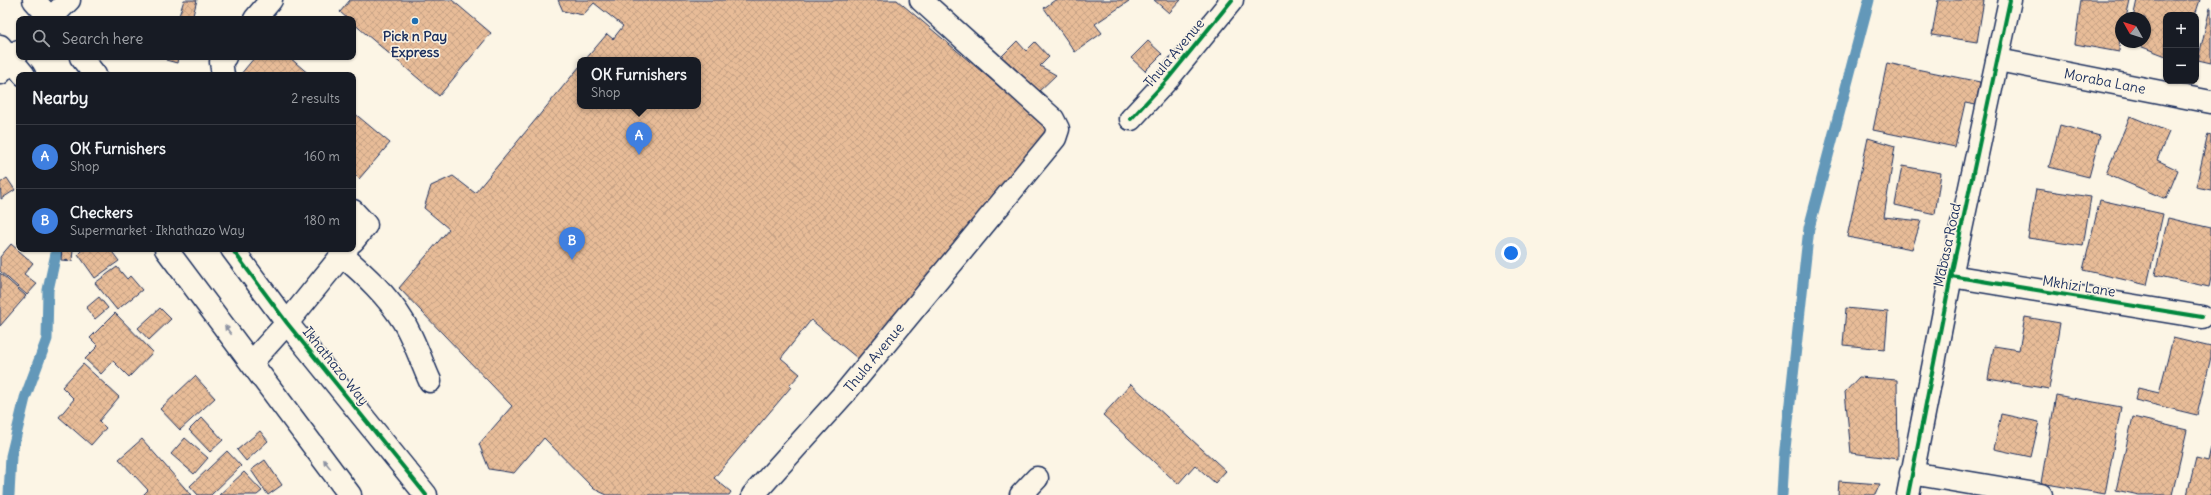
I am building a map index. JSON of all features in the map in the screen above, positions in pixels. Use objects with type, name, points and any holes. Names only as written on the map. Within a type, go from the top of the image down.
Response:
[{"type":"street","points":[[34,0],[48,16]]},
{"type":"street","points":[[54,16],[69,0]]},
{"type":"street","points":[[258,16],[271,0]]},
{"type":"street","name":"Thula Avenue","points":[[753,495],[843,395],[1055,138],[1058,128],[1053,119],[921,0]]},
{"type":"street","name":"Thula Avenue","points":[[1131,119],[1167,80],[1232,0]]},
{"type":"street","name":"Mabasa Road","points":[[1908,495],[1911,473],[1951,276],[2010,0]]},
{"type":"street","points":[[83,60],[92,72]]},
{"type":"street","points":[[223,60],[221,62],[223,72]]},
{"type":"street","name":"Moraba Lane","points":[[1998,60],[2211,102]]},
{"type":"street","points":[[356,214],[366,225],[356,237]]},
{"type":"street","points":[[168,252],[350,495]]},
{"type":"street","name":"Ikhathazo Way","points":[[234,252],[287,323],[426,495]]},
{"type":"street","points":[[252,362],[287,323],[344,252]]},
{"type":"street","points":[[350,252],[395,309],[403,322],[430,381]]},
{"type":"street","name":"Mkhizi Lane","points":[[1951,276],[2202,317]]},
{"type":"street","points":[[1911,473],[2041,495]]},
{"type":"street","points":[[1021,495],[1037,478]]},
{"type":"building","points":[[184,0],[197,0],[193,16],[179,16]]},
{"type":"building","points":[[350,0],[452,0],[491,33],[439,96],[356,26],[356,16],[345,16],[340,12]]},
{"type":"building","points":[[558,0],[897,0],[1053,132],[862,362],[811,320],[781,358],[800,374],[789,386],[791,387],[714,478],[731,492],[729,495],[607,495],[594,489],[544,438],[514,473],[489,469],[479,444],[512,406],[399,288],[449,229],[424,208],[431,186],[453,176],[475,193],[577,70],[577,109],[701,109],[701,57],[588,57],[607,34],[613,39],[623,26],[594,3],[583,15],[563,11]]},
{"type":"building","points":[[1055,0],[1129,1],[1095,24],[1102,33],[1075,52],[1044,8]]},
{"type":"building","points":[[1154,0],[1181,0],[1169,13]]},
{"type":"building","points":[[1938,0],[1984,0],[1977,42],[1932,35]]},
{"type":"building","points":[[2081,0],[2130,0],[2127,12],[2115,12],[2115,48],[2119,48],[2119,52],[2075,44]]},
{"type":"building","points":[[2137,0],[2200,0],[2196,12],[2163,12],[2163,55],[2145,48],[2151,48],[2151,12],[2134,12]]},
{"type":"building","points":[[2211,8],[2211,63],[2199,60]]},
{"type":"building","points":[[1017,41],[1026,51],[1035,42],[1049,57],[1040,66],[1056,75],[1036,94],[1001,57]]},
{"type":"building","points":[[1148,41],[1162,54],[1145,71],[1131,58]]},
{"type":"building","points":[[166,60],[178,60],[177,63]]},
{"type":"building","points":[[252,60],[292,60],[306,72],[242,72]]},
{"type":"building","points":[[1887,63],[1980,82],[1976,105],[1965,103],[1955,147],[1873,130]]},
{"type":"building","points":[[356,115],[390,143],[359,179],[356,176]]},
{"type":"building","points":[[2130,116],[2169,132],[2157,160],[2178,170],[2166,199],[2106,174]]},
{"type":"building","points":[[2060,125],[2100,136],[2089,177],[2049,167]]},
{"type":"building","points":[[2208,134],[2211,135],[2211,190],[2196,187]]},
{"type":"building","points":[[1868,138],[1895,146],[1884,217],[1921,221],[1912,249],[1847,237]]},
{"type":"building","points":[[1902,166],[1941,173],[1935,214],[1895,205]]},
{"type":"building","points":[[7,178],[15,190],[1,199],[0,183]]},
{"type":"building","points":[[2036,189],[2091,197],[2083,246],[2028,238]]},
{"type":"building","points":[[2100,200],[2163,214],[2147,285],[2083,270]]},
{"type":"building","points":[[2168,218],[2211,228],[2211,278],[2209,287],[2155,275]]},
{"type":"building","points":[[11,244],[16,248],[16,252],[20,252],[33,263],[24,274],[37,284],[27,295],[0,271],[0,257]]},
{"type":"building","points":[[62,252],[73,252],[72,261],[61,260]]},
{"type":"building","points":[[80,252],[112,252],[119,261],[95,278],[78,254]]},
{"type":"building","points":[[117,267],[127,279],[130,276],[142,290],[117,310],[95,283]]},
{"type":"building","points":[[0,273],[26,296],[0,326]]},
{"type":"building","points":[[99,297],[108,308],[95,319],[86,308]]},
{"type":"building","points":[[160,308],[171,319],[149,340],[138,328]]},
{"type":"building","points":[[1846,308],[1888,312],[1885,349],[1843,345]]},
{"type":"building","points":[[115,313],[153,352],[129,377],[113,361],[101,374],[85,359],[98,346],[90,338]]},
{"type":"building","points":[[2025,317],[2060,323],[2049,389],[1988,379],[1994,346],[2019,350]]},
{"type":"building","points":[[2173,338],[2211,347],[2211,357],[2197,415],[2135,400],[2138,388],[2159,393]]},
{"type":"building","points":[[83,364],[119,397],[99,421],[106,428],[91,445],[59,417],[74,399],[62,387]]},
{"type":"building","points":[[195,376],[215,398],[180,430],[160,409]]},
{"type":"building","points":[[1859,377],[1897,380],[1898,459],[1851,453],[1845,392]]},
{"type":"building","points":[[1131,384],[1226,471],[1215,483],[1195,465],[1178,484],[1103,415]]},
{"type":"building","points":[[2056,395],[2121,407],[2105,494],[2041,483]]},
{"type":"building","points":[[2001,414],[2039,422],[2031,457],[1994,449]]},
{"type":"building","points":[[202,417],[223,440],[210,452],[189,430]]},
{"type":"building","points":[[2133,417],[2187,430],[2172,495],[2139,495],[2116,490]]},
{"type":"building","points":[[260,431],[268,441],[246,461],[237,450]]},
{"type":"building","points":[[185,438],[208,458],[194,474],[171,454]]},
{"type":"building","points":[[142,439],[191,495],[143,495],[148,490],[119,459]]},
{"type":"building","points":[[2211,447],[2211,495],[2187,495],[2196,458],[2208,461]]},
{"type":"building","points":[[227,451],[241,466],[211,495],[198,495],[190,486]]},
{"type":"building","points":[[265,460],[282,485],[268,495],[251,470]]},
{"type":"building","points":[[244,472],[262,491],[257,495],[219,495]]},
{"type":"building","points":[[1839,481],[1880,484],[1875,495],[1838,495]]},
{"type":"waterway","points":[[1782,495],[1784,458],[1809,228],[1869,0]]},
{"type":"waterway","points":[[9,495],[11,456],[25,398],[47,339],[48,290],[56,252]]},
{"type":"cycle path","points":[[1131,119],[1167,80],[1232,0]]},
{"type":"cycle path","points":[[1908,495],[1951,276],[2010,0]]},
{"type":"cycle path","points":[[234,252],[287,323],[426,495]]},
{"type":"cycle path","points":[[1951,276],[2202,317]]},
{"type":"place","name":"Pick n Pay Express","points":[[415,21]]},
{"type":"place","name":"OK Furnishers","points":[[639,155]]},
{"type":"place","name":"Checkers","points":[[572,260]]}]
